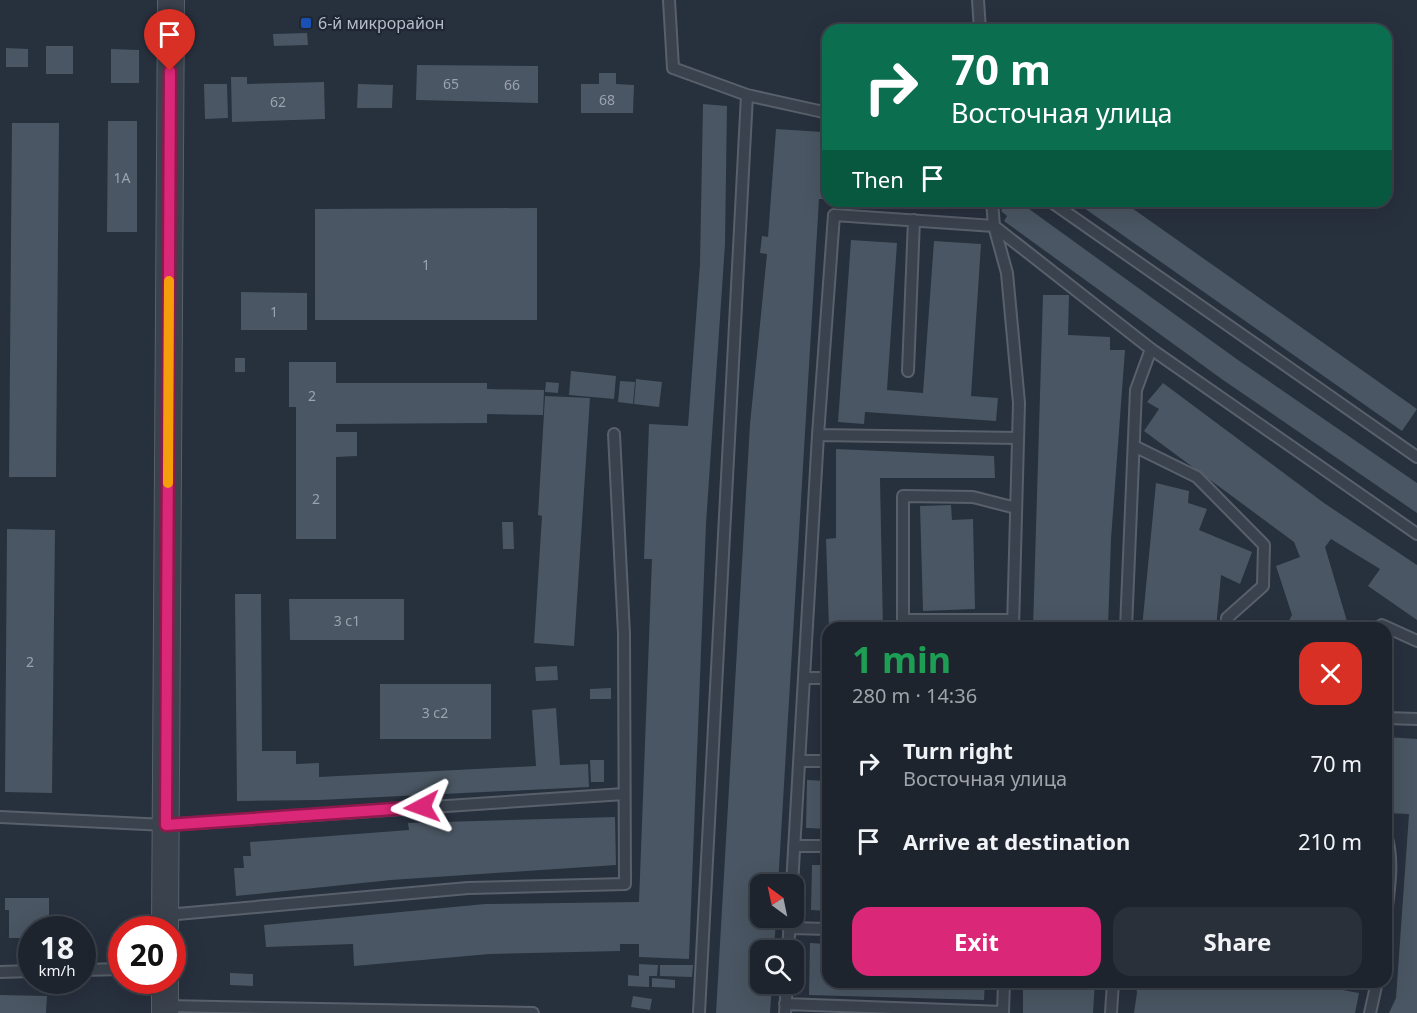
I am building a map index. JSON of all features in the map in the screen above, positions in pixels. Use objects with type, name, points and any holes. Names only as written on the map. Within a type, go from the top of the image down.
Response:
[{"type":"street","points":[[165,916],[171,0]]},
{"type":"lane","points":[[669,0],[673,68],[747,95],[822,112]]},
{"type":"lane","points":[[978,0],[980,24]]},
{"type":"lane","points":[[699,1013],[747,95]]},
{"type":"lane","points":[[992,207],[994,226],[1007,273],[1019,403],[1013,622]]},
{"type":"lane","points":[[1059,207],[1417,457]]},
{"type":"lane","points":[[793,874],[818,435],[834,215],[994,226],[1151,349],[1417,534]]},
{"type":"lane","points":[[908,370],[914,220]]},
{"type":"lane","points":[[1126,622],[1136,390],[1151,349]]},
{"type":"lane","points":[[186,921],[468,888],[625,884],[624,634],[614,434]]},
{"type":"lane","points":[[818,435],[1018,438]]},
{"type":"lane","points":[[1134,446],[1197,477],[1264,545],[1263,586],[1227,618],[1227,622]]},
{"type":"lane","points":[[958,622],[903,620],[903,495],[973,497],[1016,508]]},
{"type":"lane","points":[[1392,630],[1417,641]]},
{"type":"lane","points":[[804,678],[822,678]]},
{"type":"lane","points":[[1392,718],[1417,719]]},
{"type":"lane","points":[[799,761],[822,761]]},
{"type":"lane","points":[[0,817],[166,825],[624,794]]},
{"type":"lane","points":[[794,846],[822,846]]},
{"type":"lane","points":[[804,925],[822,927]]},
{"type":"lane","points":[[0,972],[18,972]]},
{"type":"lane","points":[[785,1008],[1003,1012],[1004,988]]},
{"type":"lane","points":[[1111,1013],[1113,988]]},
{"type":"lane","points":[[1370,1013],[1376,988]]},
{"type":"lane","points":[[165,1000],[533,1013]]},
{"type":"building","points":[[307,33],[308,45],[274,46],[273,34]]},
{"type":"building","points":[[46,46],[73,46],[73,74],[46,74]]},
{"type":"building","points":[[6,48],[28,49],[28,67],[6,67]]},
{"type":"building","points":[[111,49],[139,50],[139,83],[111,83]]},
{"type":"building","points":[[417,65],[538,66],[538,103],[416,100]]},
{"type":"building","points":[[599,73],[616,73],[616,84],[634,85],[633,113],[581,113],[581,84],[599,84]]},
{"type":"building","points":[[231,77],[247,77],[247,84],[324,82],[325,119],[232,122]]},
{"type":"building","points":[[204,84],[227,84],[228,118],[205,119]]},
{"type":"building","points":[[358,84],[393,85],[392,108],[357,108]]},
{"type":"building","points":[[703,104],[727,106],[725,244],[706,524],[689,959],[639,957],[639,944],[620,944],[620,951],[490,954],[354,966],[353,944],[266,947],[264,925],[485,904],[639,902],[652,559],[644,559],[649,424],[688,426],[700,264]]},
{"type":"building","points":[[108,121],[137,121],[137,232],[107,232]]},
{"type":"building","points":[[12,123],[59,123],[56,477],[9,477]]},
{"type":"building","points":[[776,129],[822,132],[822,199],[819,199],[779,874],[750,874],[750,928],[775,928],[775,940],[750,940],[750,994],[771,994],[770,1013],[716,1013],[750,424],[767,254],[760,253],[762,236],[768,237]]},
{"type":"building","points":[[1003,207],[1026,207],[1238,360],[1417,483],[1417,513],[1223,380],[1004,221],[1007,216],[1001,211]]},
{"type":"building","points":[[1083,207],[1131,207],[1417,409],[1402,431]]},
{"type":"building","points":[[537,208],[537,320],[315,320],[315,209]]},
{"type":"building","points":[[851,240],[897,243],[887,390],[923,393],[934,241],[981,244],[971,396],[998,398],[996,421],[865,412],[864,424],[838,422]]},
{"type":"building","points":[[241,292],[307,293],[307,330],[241,330]]},
{"type":"building","points":[[1043,295],[1069,295],[1068,335],[1110,337],[1110,350],[1125,350],[1111,539],[1108,622],[1033,622]]},
{"type":"building","points":[[235,358],[245,358],[245,372],[235,372]]},
{"type":"building","points":[[289,362],[336,362],[336,383],[487,383],[487,389],[544,390],[543,415],[487,414],[487,423],[336,424],[336,432],[357,432],[357,456],[336,457],[336,539],[296,539],[296,407],[289,407]]},
{"type":"building","points":[[571,371],[616,376],[614,399],[569,395]]},
{"type":"building","points":[[636,379],[662,382],[659,407],[634,404]]},
{"type":"building","points":[[620,381],[635,382],[633,404],[618,402]]},
{"type":"building","points":[[546,382],[559,383],[558,393],[545,392]]},
{"type":"building","points":[[1163,383],[1324,503],[1417,565],[1417,620],[1368,586],[1380,569],[1331,539],[1325,547],[1347,622],[1288,622],[1292,615],[1276,566],[1300,557],[1294,542],[1144,431],[1159,409],[1147,402]]},
{"type":"building","points":[[545,396],[590,398],[574,646],[534,643],[542,516],[538,515]]},
{"type":"building","points":[[836,449],[994,456],[995,478],[880,478],[883,622],[829,622],[826,539],[836,538]]},
{"type":"building","points":[[1156,483],[1189,491],[1188,503],[1207,509],[1199,530],[1252,552],[1240,584],[1221,575],[1217,622],[1143,622]]},
{"type":"building","points":[[951,505],[952,520],[973,519],[975,609],[923,611],[920,506]]},
{"type":"building","points":[[502,522],[513,522],[514,549],[503,549]]},
{"type":"building","points":[[7,529],[55,530],[52,793],[5,792]]},
{"type":"building","points":[[235,594],[261,594],[262,751],[296,751],[296,764],[319,763],[319,777],[536,766],[532,710],[556,708],[560,765],[588,764],[589,787],[319,800],[237,801]]},
{"type":"building","points":[[289,599],[404,599],[404,640],[290,640]]},
{"type":"building","points":[[557,666],[558,680],[536,681],[535,667]]},
{"type":"building","points":[[380,684],[491,684],[491,739],[380,739]]},
{"type":"building","points":[[611,688],[611,699],[590,699],[590,689]]},
{"type":"building","points":[[1392,737],[1417,739],[1417,1013],[1389,1013],[1396,998],[1409,814],[1392,813]]},
{"type":"building","points":[[590,760],[604,760],[604,782],[591,782]]},
{"type":"building","points":[[807,780],[822,781],[822,829],[806,828]]},
{"type":"building","points":[[615,817],[616,865],[391,880],[236,896],[234,868],[244,868],[243,856],[251,856],[250,842],[409,830],[408,823]]},
{"type":"building","points":[[812,865],[822,865],[822,911],[811,910]]},
{"type":"building","points":[[5,898],[49,898],[49,916],[18,916],[18,938],[9,938],[9,910],[5,910]]},
{"type":"building","points":[[810,943],[822,944],[822,988],[985,988],[984,1000],[809,995]]},
{"type":"building","points":[[639,964],[658,965],[657,976],[649,976],[649,987],[628,986],[628,975],[639,976]]},
{"type":"building","points":[[660,965],[693,965],[692,977],[660,976]]},
{"type":"building","points":[[230,973],[253,974],[253,986],[230,985]]},
{"type":"building","points":[[652,978],[675,980],[675,988],[652,987]]},
{"type":"building","points":[[1023,988],[1095,988],[1093,1013],[1023,1013]]},
{"type":"building","points":[[1137,988],[1332,988],[1359,993],[1355,1013],[1134,1013]]},
{"type":"building","points":[[0,995],[47,996],[46,1013],[0,1013]]},
{"type":"building","points":[[633,996],[652,999],[650,1010],[631,1007]]},
{"type":"slow traffic","points":[[168,483],[169,281]]},
{"type":"place","name":"6-й микрорайон","points":[[306,23]]},
{"type":"route","points":[[170,71],[166,825],[422,807]]}]
